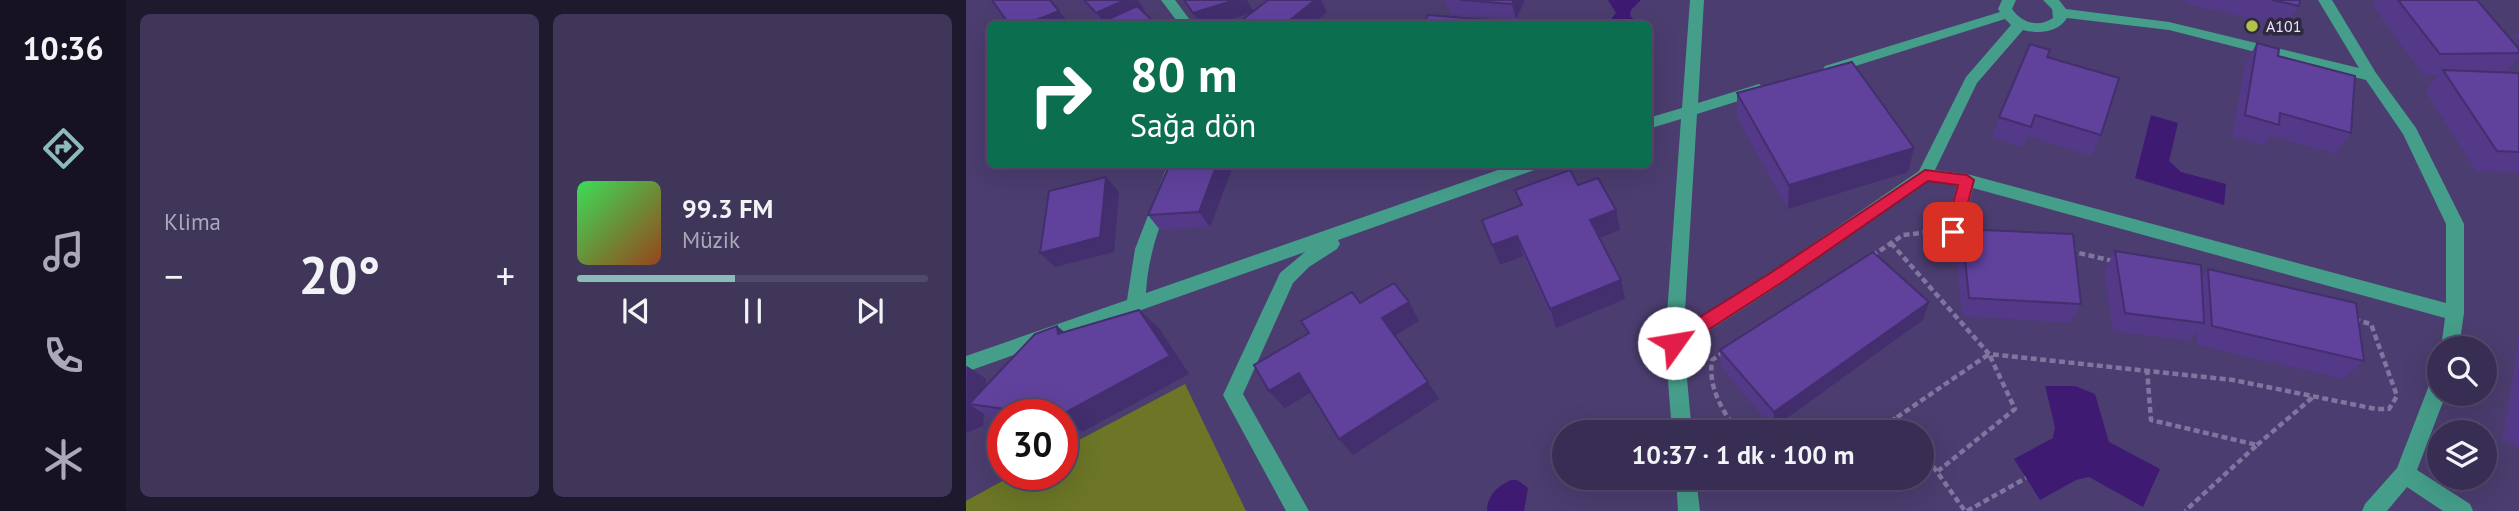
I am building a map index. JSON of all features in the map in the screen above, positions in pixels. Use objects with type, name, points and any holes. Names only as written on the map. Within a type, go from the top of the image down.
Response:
[{"type":"street","points":[[1168,0],[1184,21]]},
{"type":"street","points":[[1681,420],[1674,343],[1697,0]]},
{"type":"street","points":[[2050,0],[2061,13],[2169,26],[2371,76]]},
{"type":"street","points":[[2325,0],[2371,76],[2410,132],[2455,224],[2455,313],[2452,336]]},
{"type":"street","points":[[1674,343],[1775,279],[1925,175],[1971,81],[2012,13]]},
{"type":"street","points":[[1809,75],[2012,13],[2049,27],[2060,19],[2061,13]]},
{"type":"street","points":[[1652,123],[1768,87]]},
{"type":"street","points":[[1136,303],[1137,275],[1145,237],[1174,168]]},
{"type":"street","points":[[966,364],[1523,168]]},
{"type":"street","points":[[1925,175],[1967,180],[2455,313]]},
{"type":"street","points":[[1953,232],[1967,180]]},
{"type":"street","points":[[1298,511],[1233,395],[1286,278],[1303,262],[1358,227]]},
{"type":"street","points":[[2373,511],[2405,474],[2431,406]]},
{"type":"street","points":[[2405,474],[2462,511]]},
{"type":"street","points":[[1687,490],[1689,511]]},
{"type":"path","points":[[1868,258],[1903,235],[1920,231],[1953,232]]},
{"type":"path","points":[[1891,243],[1989,354],[2015,409],[1938,471]]},
{"type":"path","points":[[2061,249],[2115,262]]},
{"type":"path","points":[[1893,420],[1989,354],[2233,380],[2376,409],[2389,409],[2397,396],[2371,324],[2344,317]]},
{"type":"path","points":[[1729,349],[1712,360],[1711,369],[1720,408],[1729,420]]},
{"type":"path","points":[[2147,369],[2151,420],[2258,444]]},
{"type":"path","points":[[2185,511],[2314,397]]},
{"type":"path","points":[[1934,466],[1966,511],[2026,478]]},
{"type":"green space","points":[[1185,384],[1246,511],[966,511],[966,501],[987,489],[1078,490],[1078,441]]},
{"type":"shaded area","points":[[1608,0],[1641,0],[1631,10],[1630,16],[1636,21],[1609,21],[1616,13]]},
{"type":"shaded area","points":[[2151,115],[2178,123],[2169,161],[2181,172],[2226,184],[2224,205],[2135,178]]},
{"type":"shaded area","points":[[2045,386],[2075,386],[2095,394],[2109,442],[2160,469],[2143,507],[2089,477],[2076,480],[2040,500],[2014,459],[2053,438],[2055,427]]},
{"type":"shaded area","points":[[1511,480],[1517,480],[1528,488],[1524,511],[1487,511],[1494,492]]},
{"type":"building","points":[[992,0],[1050,0],[1059,11],[1034,21],[1007,21]]},
{"type":"building","points":[[1084,0],[1125,0],[1096,13]]},
{"type":"building","points":[[1184,0],[1235,0],[1193,13]]},
{"type":"building","points":[[1268,0],[1315,0],[1289,21],[1241,21]]},
{"type":"building","points":[[1460,0],[1514,0],[1512,4]]},
{"type":"building","points":[[2272,0],[2300,0],[2299,6]]},
{"type":"building","points":[[2398,0],[2477,0],[2519,49],[2519,53],[2440,54]]},
{"type":"building","points":[[1137,6],[1153,21],[1104,21]]},
{"type":"building","points":[[1428,15],[1500,21],[1425,21]]},
{"type":"building","points":[[2257,43],[2279,49],[2278,56],[2355,76],[2351,133],[2280,113],[2279,125],[2245,115]]},
{"type":"building","points":[[2030,44],[2050,50],[2047,57],[2119,78],[2101,135],[2035,115],[2031,127],[1999,117]]},
{"type":"building","points":[[1852,62],[1914,148],[1789,185],[1737,93]]},
{"type":"building","points":[[2443,70],[2519,73],[2519,152],[2497,151]]},
{"type":"building","points":[[1168,168],[1216,168],[1199,212],[1148,215]]},
{"type":"building","points":[[1570,170],[1578,185],[1598,178],[1616,210],[1590,220],[1621,280],[1550,309],[1517,236],[1492,245],[1482,220],[1522,205],[1515,190]]},
{"type":"building","points":[[1106,177],[1100,237],[1040,253],[1049,191]]},
{"type":"building","points":[[1962,229],[2073,234],[2081,304],[1969,298]]},
{"type":"building","points":[[2115,251],[2201,265],[2204,323],[2125,313]]},
{"type":"building","points":[[1873,252],[1929,302],[1774,412],[1720,350]]},
{"type":"building","points":[[2208,269],[2356,303],[2364,361],[2212,326]]},
{"type":"building","points":[[1394,283],[1409,302],[1382,318],[1428,382],[1339,439],[1299,373],[1269,391],[1254,365],[1309,333],[1301,321],[1352,292],[1360,303]]},
{"type":"building","points":[[1139,310],[1170,356],[1078,406],[1078,399],[987,399],[987,406],[969,404],[1035,334],[1057,326],[1058,334]]},
{"type":"place","name":"A101","points":[[2252,26]]},
{"type":"route","points":[[1674,343],[1775,279],[1925,175],[1967,180],[1953,232]]}]
